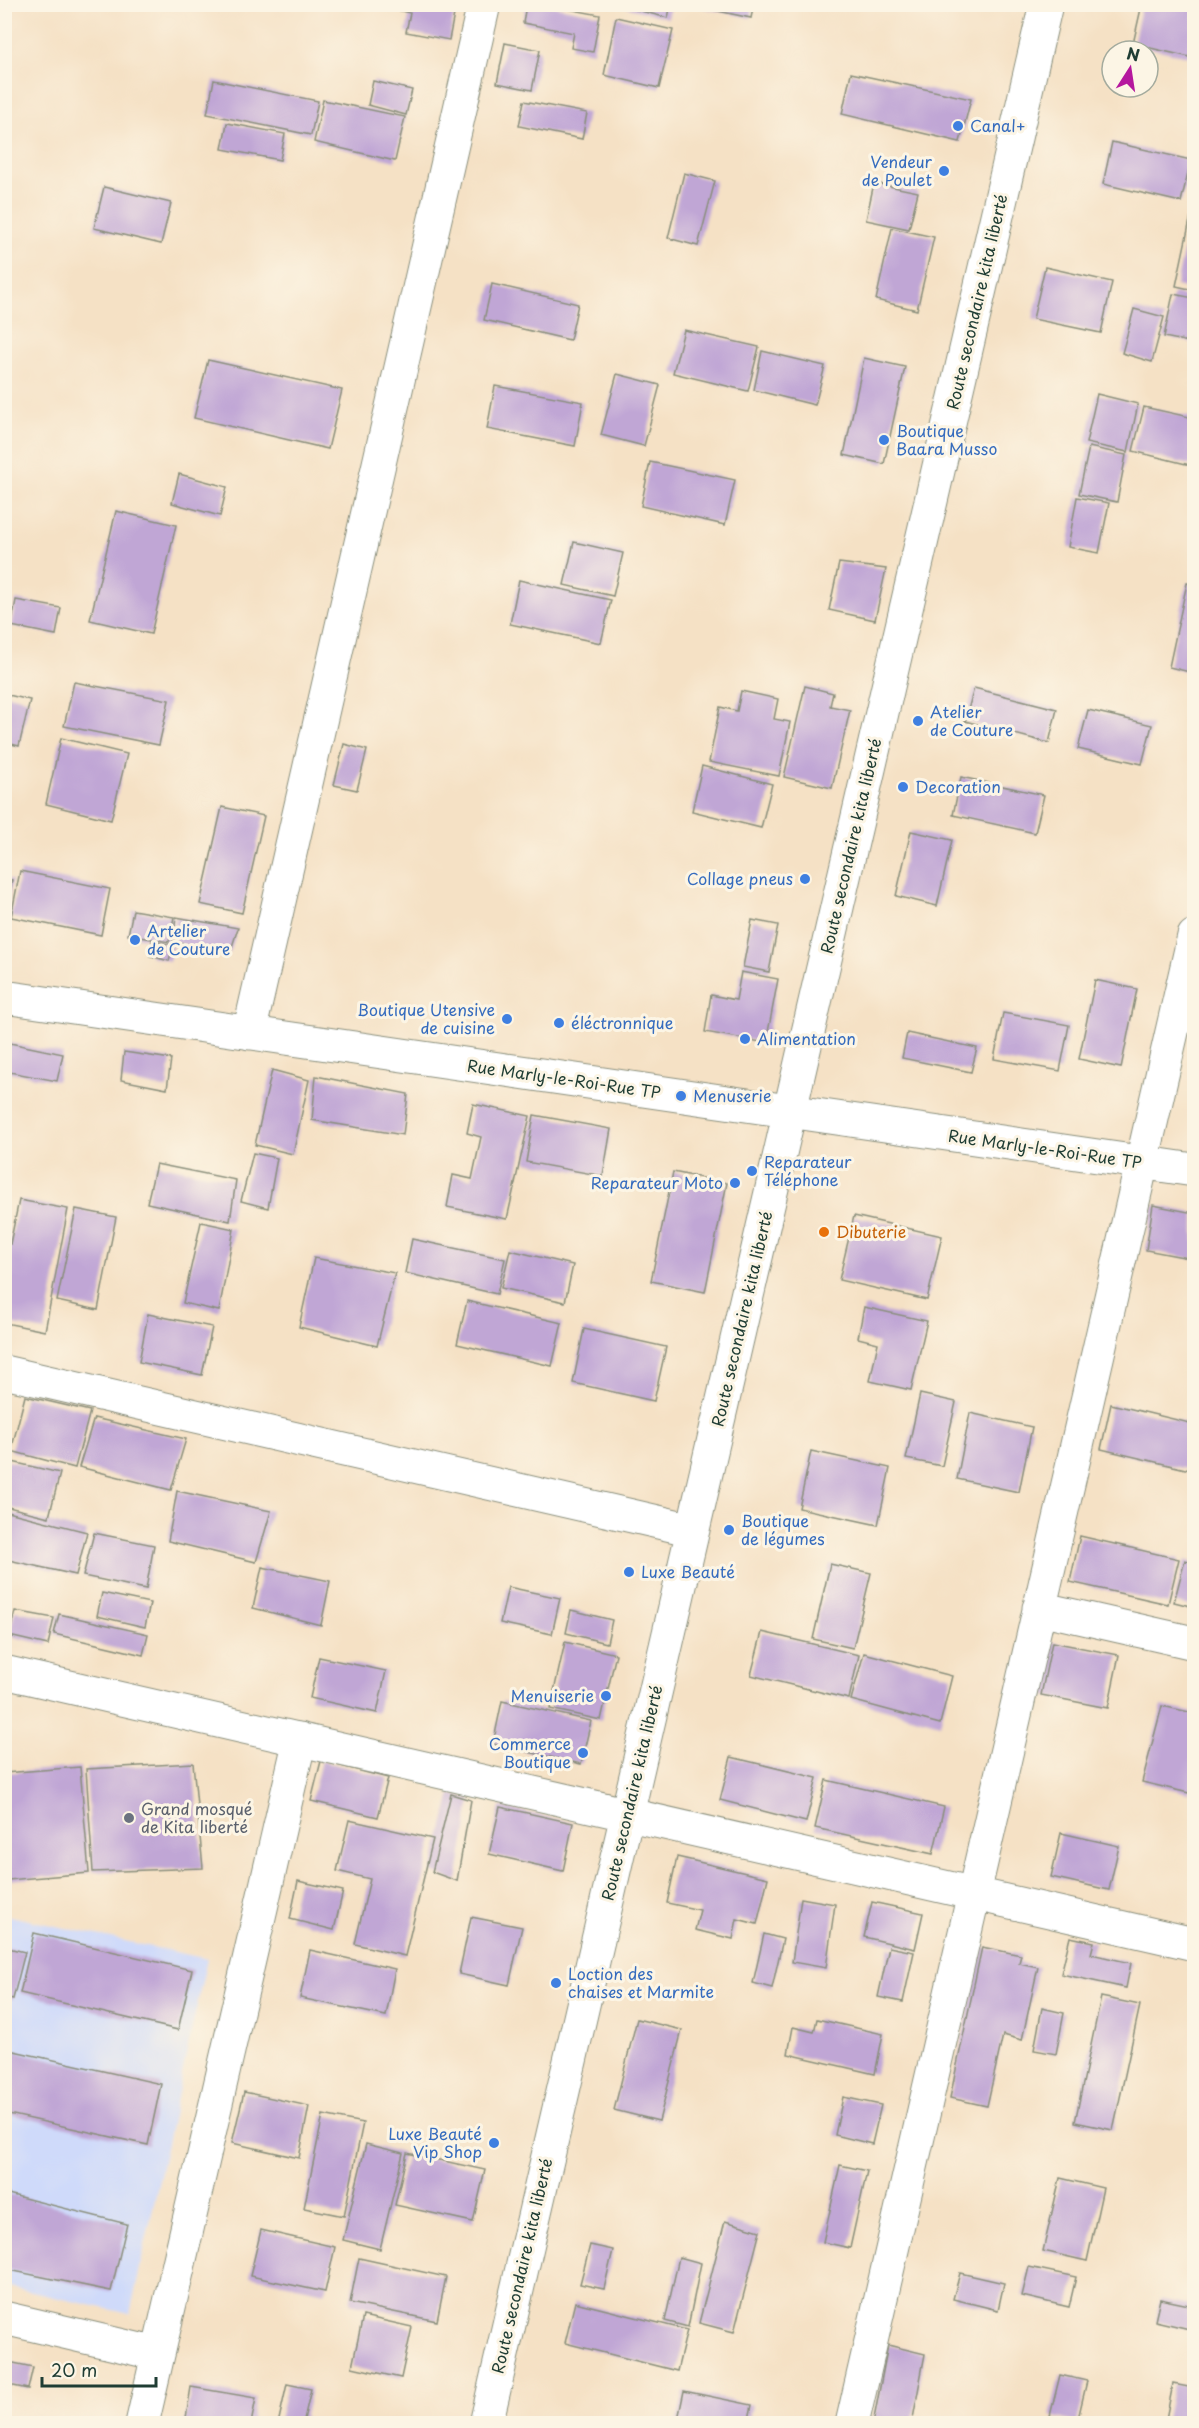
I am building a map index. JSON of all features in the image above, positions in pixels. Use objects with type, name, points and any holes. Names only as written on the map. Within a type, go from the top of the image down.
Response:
[{"type":"street","points":[[249,1033],[484,4]]},
{"type":"street","name":"Route secondaire kita liberté","points":[[486,2424],[1046,4]]},
{"type":"street","points":[[852,2424],[1194,936]]},
{"type":"street","name":"Rue Marly-le-Roi-Rue TP","points":[[4,997],[1194,1170]]},
{"type":"street","points":[[4,1372],[693,1530]]},
{"type":"street","points":[[1039,1608],[1194,1643]]},
{"type":"street","points":[[4,1672],[1194,1944]]},
{"type":"street","points":[[142,2424],[300,1739]]},
{"type":"street","points":[[4,2318],[158,2354]]},
{"type":"shaded area","points":[[5,1915],[207,1959],[130,2314],[5,2286]]},
{"type":"building","points":[[371,4],[456,4],[449,40],[406,32],[410,13]]},
{"type":"building","points":[[614,4],[671,4],[668,18]]},
{"type":"building","points":[[700,4],[754,4],[751,18],[699,7]]},
{"type":"building","points":[[1142,4],[1172,4],[1194,9],[1194,58],[1160,50],[1160,39],[1134,39]]},
{"type":"building","points":[[526,5],[547,5],[600,15],[593,52],[571,48],[574,33],[523,23]]},
{"type":"building","points":[[616,17],[673,30],[659,88],[604,75]]},
{"type":"building","points":[[505,43],[540,50],[532,90],[497,83]]},
{"type":"building","points":[[851,73],[971,99],[960,142],[842,114]]},
{"type":"building","points":[[214,80],[318,101],[311,135],[207,114]]},
{"type":"building","points":[[373,81],[412,90],[406,115],[368,105]]},
{"type":"building","points":[[323,100],[405,117],[395,161],[314,142]]},
{"type":"building","points":[[524,101],[587,113],[582,139],[519,126]]},
{"type":"building","points":[[227,123],[285,134],[280,160],[222,149]]},
{"type":"building","points":[[1112,142],[1191,160],[1181,202],[1103,184]]},
{"type":"building","points":[[684,173],[715,181],[698,246],[668,238]]},
{"type":"building","points":[[874,183],[918,192],[909,229],[866,220]]},
{"type":"building","points":[[104,187],[171,203],[161,244],[94,228]]},
{"type":"building","points":[[1194,207],[1194,290],[1176,286]]},
{"type":"building","points":[[892,228],[934,237],[917,310],[876,300]]},
{"type":"building","points":[[1045,267],[1112,282],[1101,333],[1033,319]]},
{"type":"building","points":[[492,284],[578,304],[570,340],[484,320]]},
{"type":"building","points":[[1173,294],[1194,298],[1194,343],[1164,337]]},
{"type":"building","points":[[1134,309],[1164,317],[1152,362],[1122,353]]},
{"type":"building","points":[[684,330],[759,347],[748,391],[673,373]]},
{"type":"building","points":[[762,351],[825,366],[815,405],[754,390]]},
{"type":"building","points":[[864,358],[905,367],[884,464],[844,455]]},
{"type":"building","points":[[208,360],[342,390],[328,449],[194,418]]},
{"type":"building","points":[[617,374],[660,385],[644,446],[601,435]]},
{"type":"building","points":[[495,386],[583,402],[575,446],[487,429]]},
{"type":"building","points":[[1097,394],[1138,404],[1128,452],[1086,443]]},
{"type":"building","points":[[1144,407],[1194,418],[1194,466],[1133,451]]},
{"type":"building","points":[[1089,447],[1126,455],[1117,502],[1079,494]]},
{"type":"building","points":[[650,462],[735,480],[725,525],[641,506]]},
{"type":"building","points":[[179,474],[227,487],[220,516],[172,503]]},
{"type":"building","points":[[1077,497],[1109,503],[1099,553],[1068,547]]},
{"type":"building","points":[[116,511],[176,525],[151,634],[90,620]]},
{"type":"building","points":[[574,542],[623,553],[613,596],[564,585]]},
{"type":"building","points":[[839,563],[886,569],[875,620],[829,610]]},
{"type":"building","points":[[519,580],[611,600],[601,643],[510,624]]},
{"type":"building","points":[[1187,583],[1194,584],[1194,673],[1169,667]]},
{"type":"building","points":[[16,600],[61,608],[56,635],[11,626]]},
{"type":"building","points":[[74,682],[169,700],[159,745],[64,726]]},
{"type":"building","points":[[805,686],[833,693],[830,706],[850,710],[832,788],[784,777]]},
{"type":"building","points":[[974,688],[1057,709],[1049,743],[965,721]]},
{"type":"building","points":[[741,691],[778,699],[774,719],[790,722],[779,776],[709,762],[720,707],[737,711]]},
{"type":"building","points":[[4,694],[30,700],[19,746],[4,742]]},
{"type":"building","points":[[1088,710],[1152,725],[1142,764],[1078,749]]},
{"type":"building","points":[[61,738],[127,754],[111,820],[46,804]]},
{"type":"building","points":[[344,744],[367,750],[357,790],[334,785]]},
{"type":"building","points":[[702,766],[772,784],[761,828],[692,811]]},
{"type":"building","points":[[961,777],[1044,795],[1035,833],[953,815]]},
{"type":"building","points":[[222,807],[264,816],[242,913],[200,904]]},
{"type":"building","points":[[911,831],[952,840],[937,906],[896,896]]},
{"type":"building","points":[[20,871],[110,889],[101,935],[11,917]]},
{"type":"building","points":[[4,879],[12,880],[6,913],[4,913]]},
{"type":"building","points":[[133,910],[174,917],[169,942],[128,935]]},
{"type":"building","points":[[176,917],[238,928],[230,953],[173,942]]},
{"type":"building","points":[[752,920],[778,925],[769,972],[743,967]]},
{"type":"building","points":[[152,941],[173,945],[169,961],[150,956]]},
{"type":"building","points":[[741,972],[778,979],[766,1043],[705,1032],[711,995],[736,1000]]},
{"type":"building","points":[[1095,980],[1137,989],[1121,1068],[1079,1059]]},
{"type":"building","points":[[1003,1013],[1069,1025],[1060,1071],[994,1059]]},
{"type":"building","points":[[907,1033],[977,1048],[971,1072],[902,1058]]},
{"type":"building","points":[[10,1043],[63,1054],[57,1081],[4,1071]]},
{"type":"building","points":[[124,1052],[171,1059],[167,1089],[121,1080]]},
{"type":"building","points":[[272,1070],[309,1080],[293,1154],[255,1145]]},
{"type":"building","points":[[316,1076],[408,1094],[403,1135],[312,1120]]},
{"type":"building","points":[[473,1104],[530,1116],[507,1219],[447,1207],[453,1175],[472,1179],[481,1137],[467,1133]]},
{"type":"building","points":[[534,1115],[611,1129],[603,1176],[526,1162]]},
{"type":"building","points":[[253,1153],[277,1158],[268,1208],[241,1201]]},
{"type":"building","points":[[156,1164],[236,1180],[230,1221],[147,1203]]},
{"type":"building","points":[[673,1172],[727,1183],[705,1292],[651,1281]]},
{"type":"building","points":[[19,1200],[68,1209],[45,1331],[5,1323],[5,1243],[10,1244]]},
{"type":"building","points":[[1153,1205],[1194,1213],[1194,1259],[1146,1250]]},
{"type":"building","points":[[76,1209],[116,1217],[98,1310],[57,1301]]},
{"type":"building","points":[[854,1216],[942,1236],[927,1300],[839,1280]]},
{"type":"building","points":[[201,1222],[234,1229],[219,1311],[183,1303]]},
{"type":"building","points":[[412,1239],[505,1259],[497,1294],[405,1273]]},
{"type":"building","points":[[510,1250],[573,1265],[565,1302],[501,1288]]},
{"type":"building","points":[[314,1258],[395,1273],[377,1346],[299,1327]]},
{"type":"building","points":[[467,1301],[562,1323],[552,1366],[457,1344]]},
{"type":"building","points":[[864,1307],[927,1321],[911,1390],[870,1381],[878,1343],[858,1338]]},
{"type":"building","points":[[148,1314],[212,1327],[202,1375],[139,1362]]},
{"type":"building","points":[[584,1329],[666,1347],[654,1401],[573,1383]]},
{"type":"building","points":[[920,1394],[956,1402],[942,1466],[906,1459]]},
{"type":"building","points":[[25,1396],[90,1411],[75,1468],[11,1451]]},
{"type":"building","points":[[1111,1404],[1194,1424],[1194,1471],[1101,1449]]},
{"type":"building","points":[[970,1413],[1032,1427],[1019,1492],[957,1479]]},
{"type":"building","points":[[94,1418],[186,1439],[171,1490],[79,1467]]},
{"type":"building","points":[[811,1451],[890,1468],[878,1525],[799,1508]]},
{"type":"building","points":[[8,1461],[60,1473],[49,1517],[4,1506],[4,1474]]},
{"type":"building","points":[[177,1491],[271,1511],[256,1562],[168,1541]]},
{"type":"building","points":[[4,1511],[87,1532],[76,1575],[4,1559]]},
{"type":"building","points":[[94,1533],[154,1545],[146,1589],[83,1576]]},
{"type":"building","points":[[1080,1536],[1179,1559],[1168,1604],[1070,1582]]},
{"type":"building","points":[[1185,1560],[1194,1563],[1194,1607],[1174,1602]]},
{"type":"building","points":[[830,1564],[871,1573],[853,1648],[813,1639]]},
{"type":"building","points":[[262,1567],[330,1581],[321,1625],[253,1608]]},
{"type":"building","points":[[508,1587],[560,1598],[552,1634],[500,1623]]},
{"type":"building","points":[[102,1593],[150,1603],[145,1627],[97,1616]]},
{"type":"building","points":[[571,1610],[612,1620],[607,1643],[566,1633]]},
{"type":"building","points":[[15,1611],[54,1618],[48,1645],[9,1636]]},
{"type":"building","points":[[59,1614],[148,1634],[143,1655],[54,1634]]},
{"type":"building","points":[[762,1632],[859,1655],[849,1699],[751,1675]]},
{"type":"building","points":[[565,1642],[616,1654],[601,1720],[550,1709]]},
{"type":"building","points":[[1052,1642],[1119,1655],[1108,1708],[1041,1695]]},
{"type":"building","points":[[864,1653],[952,1676],[940,1724],[851,1700]]},
{"type":"building","points":[[319,1657],[386,1671],[377,1713],[310,1698]]},
{"type":"building","points":[[502,1701],[591,1721],[581,1764],[493,1744]]},
{"type":"building","points":[[1162,1706],[1194,1713],[1194,1772],[1189,1793],[1142,1782]]},
{"type":"building","points":[[731,1757],[817,1778],[806,1822],[720,1800]]},
{"type":"building","points":[[321,1761],[388,1778],[378,1817],[311,1801]]},
{"type":"building","points":[[193,1763],[203,1868],[93,1872],[86,1769]]},
{"type":"building","points":[[80,1767],[89,1873],[8,1880],[4,1838],[4,1773]]},
{"type":"building","points":[[826,1780],[944,1807],[933,1854],[815,1828]]},
{"type":"building","points":[[451,1794],[471,1800],[457,1881],[432,1872]]},
{"type":"building","points":[[500,1807],[573,1823],[563,1871],[489,1854]]},
{"type":"building","points":[[349,1820],[433,1839],[405,1956],[355,1944],[370,1879],[337,1871]]},
{"type":"building","points":[[1061,1833],[1119,1846],[1109,1890],[1051,1877]]},
{"type":"building","points":[[677,1857],[768,1878],[757,1924],[737,1919],[733,1939],[695,1930],[700,1910],[667,1903]]},
{"type":"building","points":[[298,1881],[343,1891],[334,1930],[290,1919]]},
{"type":"building","points":[[801,1898],[835,1904],[826,1968],[792,1962]]},
{"type":"building","points":[[872,1902],[923,1913],[915,1949],[864,1937]]},
{"type":"building","points":[[471,1917],[522,1927],[509,1985],[459,1974]]},
{"type":"building","points":[[34,1933],[192,1970],[178,2030],[20,1993]]},
{"type":"building","points":[[764,1934],[783,1939],[772,1988],[753,1983]]},
{"type":"building","points":[[1070,1937],[1094,1942],[1091,1954],[1131,1963],[1126,1988],[1061,1974]]},
{"type":"building","points":[[4,1947],[25,1952],[13,1999],[4,1997]]},
{"type":"building","points":[[889,1947],[914,1952],[903,2002],[878,1997]]},
{"type":"building","points":[[982,1947],[1021,1955],[1019,1963],[1038,1967],[1022,2040],[1003,2035],[987,2106],[950,2098]]},
{"type":"building","points":[[310,1950],[395,1969],[386,2016],[300,1998]]},
{"type":"building","points":[[1101,1997],[1140,2005],[1113,2130],[1075,2122]]},
{"type":"building","points":[[1042,2008],[1064,2013],[1056,2054],[1034,2050]]},
{"type":"building","points":[[637,2019],[682,2030],[659,2121],[614,2110]]},
{"type":"building","points":[[817,2019],[883,2034],[875,2074],[788,2054],[793,2027],[814,2032]]},
{"type":"building","points":[[5,2049],[161,2084],[148,2145],[4,2113]]},
{"type":"building","points":[[244,2092],[309,2106],[299,2158],[232,2143]]},
{"type":"building","points":[[843,2097],[881,2105],[872,2144],[835,2135]]},
{"type":"building","points":[[323,2115],[363,2123],[344,2216],[304,2208]]},
{"type":"building","points":[[366,2144],[403,2153],[380,2249],[343,2240]]},
{"type":"building","points":[[407,2153],[485,2170],[473,2222],[395,2205]]},
{"type":"building","points":[[840,2165],[867,2171],[850,2248],[823,2242]]},
{"type":"building","points":[[1060,2178],[1103,2188],[1087,2261],[1043,2251]]},
{"type":"building","points":[[4,2193],[127,2224],[111,2291],[4,2269]]},
{"type":"building","points":[[725,2221],[760,2231],[734,2332],[699,2323]]},
{"type":"building","points":[[261,2230],[335,2247],[325,2292],[250,2276]]},
{"type":"building","points":[[590,2245],[613,2250],[604,2289],[580,2284]]},
{"type":"building","points":[[679,2257],[701,2263],[688,2327],[665,2321]]},
{"type":"building","points":[[359,2258],[446,2277],[437,2321],[350,2303]]},
{"type":"building","points":[[1029,2267],[1076,2277],[1069,2307],[1022,2296]]},
{"type":"building","points":[[960,2273],[1004,2283],[998,2310],[953,2299]]},
{"type":"building","points":[[1160,2299],[1194,2306],[1194,2330],[1155,2321]]},
{"type":"building","points":[[575,2302],[687,2330],[677,2371],[565,2343]]},
{"type":"building","points":[[363,2316],[412,2327],[401,2378],[352,2367]]},
{"type":"building","points":[[888,2345],[925,2354],[912,2424],[873,2424]]},
{"type":"building","points":[[4,2361],[33,2367],[28,2389],[4,2384]]},
{"type":"building","points":[[1060,2375],[1087,2381],[1077,2423],[1050,2416]]},
{"type":"building","points":[[287,2384],[311,2389],[303,2424],[278,2424]]},
{"type":"building","points":[[1173,2384],[1194,2388],[1194,2424],[1165,2424]]},
{"type":"building","points":[[191,2387],[256,2398],[251,2424],[185,2424]]},
{"type":"building","points":[[684,2391],[752,2405],[748,2424],[677,2424]]},
{"type":"place","name":"Canal+","points":[[958,126]]},
{"type":"place","name":"Vendeur de Poulet","points":[[944,171]]},
{"type":"place","name":"Boutique Baara Musso","points":[[884,440]]},
{"type":"place","name":"Atelier de Couture","points":[[918,721]]},
{"type":"place","name":"Decoration","points":[[903,787]]},
{"type":"place","name":"Collage pneus","points":[[805,879]]},
{"type":"place","name":"Artelier de Couture","points":[[135,940]]},
{"type":"place","name":"Boutique Utensive de cuisine","points":[[507,1019]]},
{"type":"place","name":"éléctronnique","points":[[559,1023]]},
{"type":"place","name":"Alimentation","points":[[745,1039]]},
{"type":"place","name":"Menuserie","points":[[681,1096]]},
{"type":"place","name":"Reparateur Téléphone","points":[[752,1171]]},
{"type":"place","name":"Reparateur Moto","points":[[735,1183]]},
{"type":"place","name":"Dibuterie","points":[[824,1232]]},
{"type":"place","name":"Boutique de légumes","points":[[729,1530]]},
{"type":"place","name":"Luxe Beauté","points":[[629,1572]]},
{"type":"place","name":"Menuiserie","points":[[606,1696]]},
{"type":"place","name":"Commerce Boutique","points":[[583,1753]]},
{"type":"place","name":"Grand mosqué de Kita liberté","points":[[129,1818]]},
{"type":"place","name":"Loction des chaises et Marmite","points":[[556,1983]]},
{"type":"place","name":"Luxe Beauté Vip Shop","points":[[494,2143]]}]
